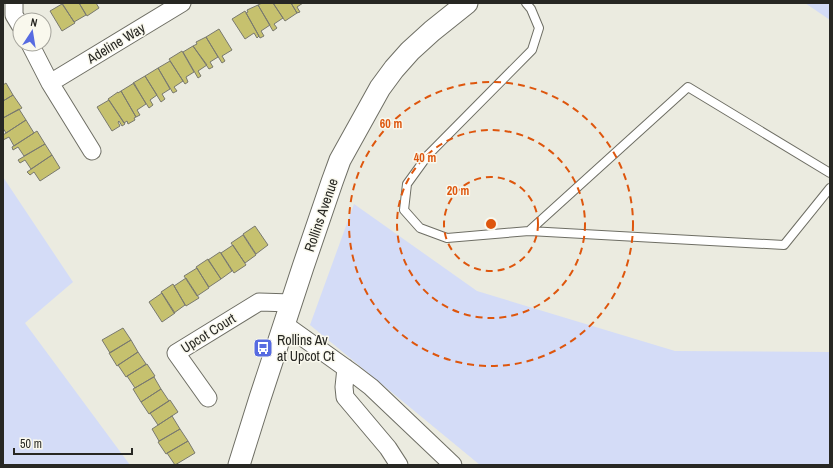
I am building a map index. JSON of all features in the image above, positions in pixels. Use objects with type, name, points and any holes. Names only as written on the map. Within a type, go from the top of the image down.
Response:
[{"type":"street","name":"Adeline Way","points":[[50,83],[182,3]]},
{"type":"street","name":"Rollins Avenue","points":[[239,465],[303,267],[338,167],[351,140],[376,94],[394,69],[410,51],[432,31],[467,3]]},
{"type":"street","points":[[34,52],[50,83],[92,151]]},
{"type":"street","name":"Upcot Court","points":[[208,398],[176,353],[259,302],[292,303]]},
{"type":"street","points":[[284,324],[370,387],[453,465]]},
{"type":"street","points":[[346,368],[344,387],[345,397],[399,465]]},
{"type":"lane","points":[[526,3],[531,9],[538,28],[532,50],[428,155],[407,184],[404,210],[420,228],[447,238],[529,231],[784,245],[830,188]]},
{"type":"lane","points":[[529,231],[688,87],[830,173]]},
{"type":"shaded area","points":[[805,3],[830,3],[830,20]]},
{"type":"shaded area","points":[[3,177],[73,282],[25,323],[130,465],[3,465]]},
{"type":"shaded area","points":[[354,204],[477,291],[675,351],[830,352],[830,465],[480,465],[310,325]]},
{"type":"building","points":[[62,3],[79,3],[86,15],[74,22]]},
{"type":"building","points":[[79,3],[96,3],[99,8],[87,16]]},
{"type":"building","points":[[262,3],[273,3],[283,18],[274,24],[277,28],[273,31],[258,5]]},
{"type":"building","points":[[273,3],[291,3],[297,13],[285,21]]},
{"type":"building","points":[[291,3],[303,3],[297,7],[300,12],[297,13]]},
{"type":"building","points":[[62,4],[75,23],[62,31],[52,12],[50,11]]},
{"type":"building","points":[[258,5],[270,25],[261,31],[264,36],[260,38],[246,13],[248,12],[247,10]]},
{"type":"building","points":[[245,11],[259,36],[257,38],[254,33],[245,39],[232,19]]},
{"type":"building","points":[[219,29],[232,50],[222,56],[225,61],[222,63],[206,37]]},
{"type":"building","points":[[206,37],[218,57],[210,62],[213,67],[209,69],[193,46],[197,44],[196,42]]},
{"type":"building","points":[[193,46],[207,65],[198,71],[201,76],[198,78],[183,52]]},
{"type":"building","points":[[182,51],[194,72],[186,77],[188,82],[185,84],[169,59]]},
{"type":"building","points":[[170,61],[183,81],[174,87],[177,91],[173,93],[158,68]]},
{"type":"building","points":[[158,68],[170,89],[162,94],[165,99],[161,102],[145,76]]},
{"type":"building","points":[[145,76],[157,95],[150,100],[153,105],[149,108],[133,83]]},
{"type":"building","points":[[6,83],[13,95],[3,101],[3,85]]},
{"type":"building","points":[[134,83],[146,104],[137,110],[140,115],[136,117],[121,91]]},
{"type":"building","points":[[121,91],[136,117],[134,118],[135,120],[128,124],[127,121],[124,123],[108,99]]},
{"type":"building","points":[[13,95],[22,108],[3,118],[3,101]]},
{"type":"building","points":[[109,100],[125,124],[122,126],[119,121],[120,126],[112,131],[97,107]]},
{"type":"building","points":[[19,109],[26,120],[6,133],[3,128],[3,118]]},
{"type":"building","points":[[26,120],[34,133],[14,146],[9,137],[3,140],[3,135]]},
{"type":"building","points":[[37,131],[45,144],[24,156],[18,147],[13,150],[12,147]]},
{"type":"building","points":[[45,144],[52,155],[31,169],[25,160],[20,163],[18,160]]},
{"type":"building","points":[[52,155],[60,168],[40,181],[34,172],[30,175],[27,172]]},
{"type":"building","points":[[255,226],[268,245],[256,254],[243,234]]},
{"type":"building","points":[[243,235],[256,255],[245,263],[231,243]]},
{"type":"building","points":[[233,245],[246,265],[234,273],[221,253]]},
{"type":"building","points":[[220,252],[232,271],[221,279],[208,260]]},
{"type":"building","points":[[208,259],[221,279],[209,287],[196,267]]},
{"type":"building","points":[[197,268],[209,288],[197,296],[184,276]]},
{"type":"building","points":[[186,278],[199,298],[186,306],[174,286]]},
{"type":"building","points":[[173,284],[185,305],[174,313],[161,292]]},
{"type":"building","points":[[162,293],[175,313],[162,322],[149,302]]},
{"type":"building","points":[[123,328],[131,340],[110,353],[102,340]]},
{"type":"building","points":[[131,340],[138,352],[117,366],[109,353]]},
{"type":"building","points":[[138,352],[146,364],[126,377],[118,365]]},
{"type":"building","points":[[147,364],[155,376],[135,388],[127,376]]},
{"type":"building","points":[[154,377],[161,389],[141,402],[133,389]]},
{"type":"building","points":[[161,389],[169,401],[149,414],[141,402]]},
{"type":"building","points":[[170,400],[178,412],[158,425],[150,413]]},
{"type":"building","points":[[172,416],[180,429],[159,441],[152,429]]},
{"type":"building","points":[[180,429],[188,441],[166,454],[158,442]]},
{"type":"building","points":[[188,441],[195,453],[175,465],[167,453]]},
{"type":"place","name":"Rollins Av at Upcot Ct","points":[[263,348]]}]
